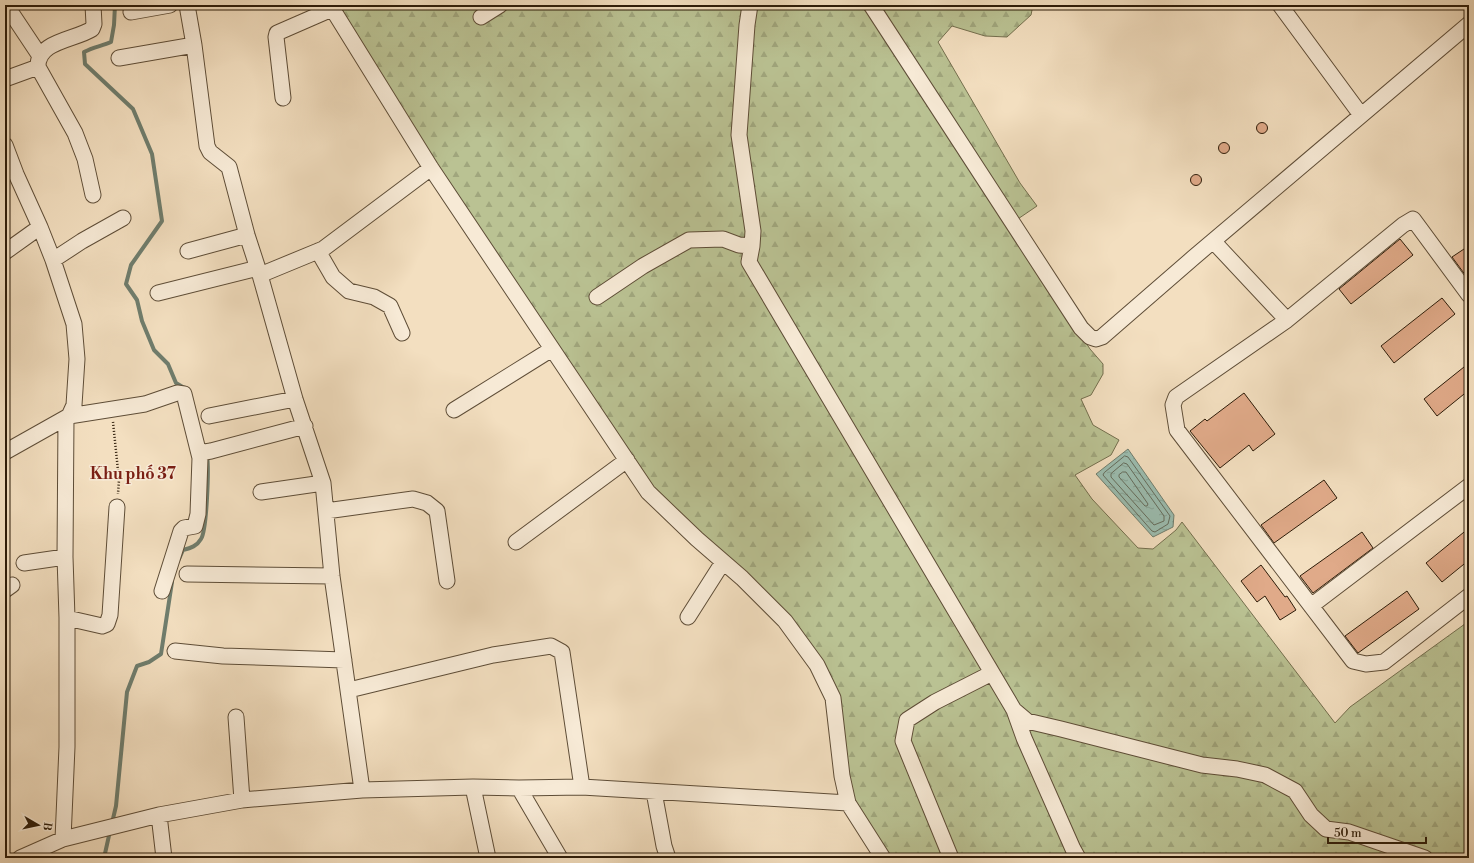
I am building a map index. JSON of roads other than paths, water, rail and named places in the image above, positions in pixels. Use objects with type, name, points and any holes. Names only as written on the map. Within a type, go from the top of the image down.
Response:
[{"type":"street","points":[[6,5],[39,62],[75,133],[85,159],[93,195]]},
{"type":"street","points":[[5,79],[39,62],[53,45],[92,29],[94,24],[93,5]]},
{"type":"street","points":[[131,12],[170,5]]},
{"type":"street","points":[[187,5],[194,45],[207,146],[210,152],[229,167],[247,235],[296,399],[323,483],[332,576],[362,790]]},
{"type":"street","points":[[481,17],[500,5]]},
{"type":"street","points":[[750,5],[747,26],[739,135],[753,231],[749,262],[1014,710],[1024,738],[1078,858]]},
{"type":"street","points":[[871,5],[1076,321],[1090,337],[1096,340],[1102,337],[1213,240],[1469,24]]},
{"type":"street","points":[[1280,5],[1361,115]]},
{"type":"street","points":[[283,98],[276,37],[277,33],[331,7],[431,168],[648,492],[697,539],[742,578],[785,621],[817,665],[833,698],[842,776],[848,803],[883,858]]},
{"type":"street","points":[[119,58],[194,45]]},
{"type":"street","points":[[5,144],[16,174],[53,260],[74,324],[77,359],[74,405],[67,417],[65,557],[67,618],[67,747],[63,839]]},
{"type":"street","points":[[158,293],[259,272],[323,249],[431,168]]},
{"type":"street","points":[[53,260],[82,241],[123,218]]},
{"type":"street","points":[[1469,295],[1413,219],[1402,225],[1287,320],[1176,397],[1173,405],[1177,430],[1353,661],[1366,664],[1384,662],[1469,596]]},
{"type":"street","points":[[5,252],[40,227]]},
{"type":"street","points":[[188,251],[247,235]]},
{"type":"street","points":[[597,297],[643,266],[689,240],[723,239],[740,245],[752,246]]},
{"type":"street","points":[[1213,240],[1287,320]]},
{"type":"street","points":[[318,251],[333,277],[350,291],[374,296],[390,306],[402,333]]},
{"type":"street","points":[[454,410],[552,348]]},
{"type":"street","points":[[5,452],[67,417],[145,404],[177,393],[184,394],[205,452],[197,522],[195,526],[184,528],[181,531],[162,591]]},
{"type":"street","points":[[209,416],[296,399]]},
{"type":"street","points":[[205,452],[305,426]]},
{"type":"street","points":[[516,542],[627,460]]},
{"type":"street","points":[[261,492],[323,483]]},
{"type":"street","points":[[1311,606],[1469,486]]},
{"type":"street","points":[[326,512],[413,499],[427,503],[438,511],[447,581]]},
{"type":"street","points":[[67,618],[102,626],[107,624],[110,615],[117,507]]},
{"type":"street","points":[[24,563],[65,557]]},
{"type":"street","points":[[688,616],[724,562]]},
{"type":"street","points":[[187,574],[332,576]]},
{"type":"street","points":[[349,690],[493,655],[551,646],[562,652],[582,787]]},
{"type":"street","points":[[176,651],[223,656],[344,660]]},
{"type":"street","points":[[951,858],[903,741],[907,720],[935,702],[992,674]]},
{"type":"street","points":[[1014,710],[1027,721],[1061,730],[1202,765],[1237,769],[1265,775],[1295,791],[1311,815],[1326,830],[1349,832],[1425,858]]},
{"type":"street","points":[[236,718],[242,800]]},
{"type":"street","points":[[20,858],[48,852],[63,839],[159,815],[242,800],[362,790],[473,787],[582,787],[848,803]]},
{"type":"street","points":[[473,787],[488,858]]},
{"type":"street","points":[[519,788],[560,858]]},
{"type":"street","points":[[654,792],[664,846],[668,858]]},
{"type":"street","points":[[159,815],[164,858]]},
{"type":"water","points":[[1128,449],[1174,515],[1173,527],[1153,537],[1096,474]]},
{"type":"waterway","points":[[115,5],[111,42],[84,52],[85,64],[133,109],[152,154],[162,221],[131,265],[126,284],[137,300],[142,321],[154,350],[168,364],[176,383],[186,389]]},
{"type":"waterway","points":[[179,559],[183,550],[196,545],[201,539],[203,533],[207,498],[207,456]]},
{"type":"waterway","points":[[112,823],[116,806],[127,692],[137,666],[149,662],[161,654],[172,582]]},
{"type":"waterway","points":[[104,858],[110,831]]},
{"type":"district","name":"Khu phố 37","points":[[133,473]]}]
